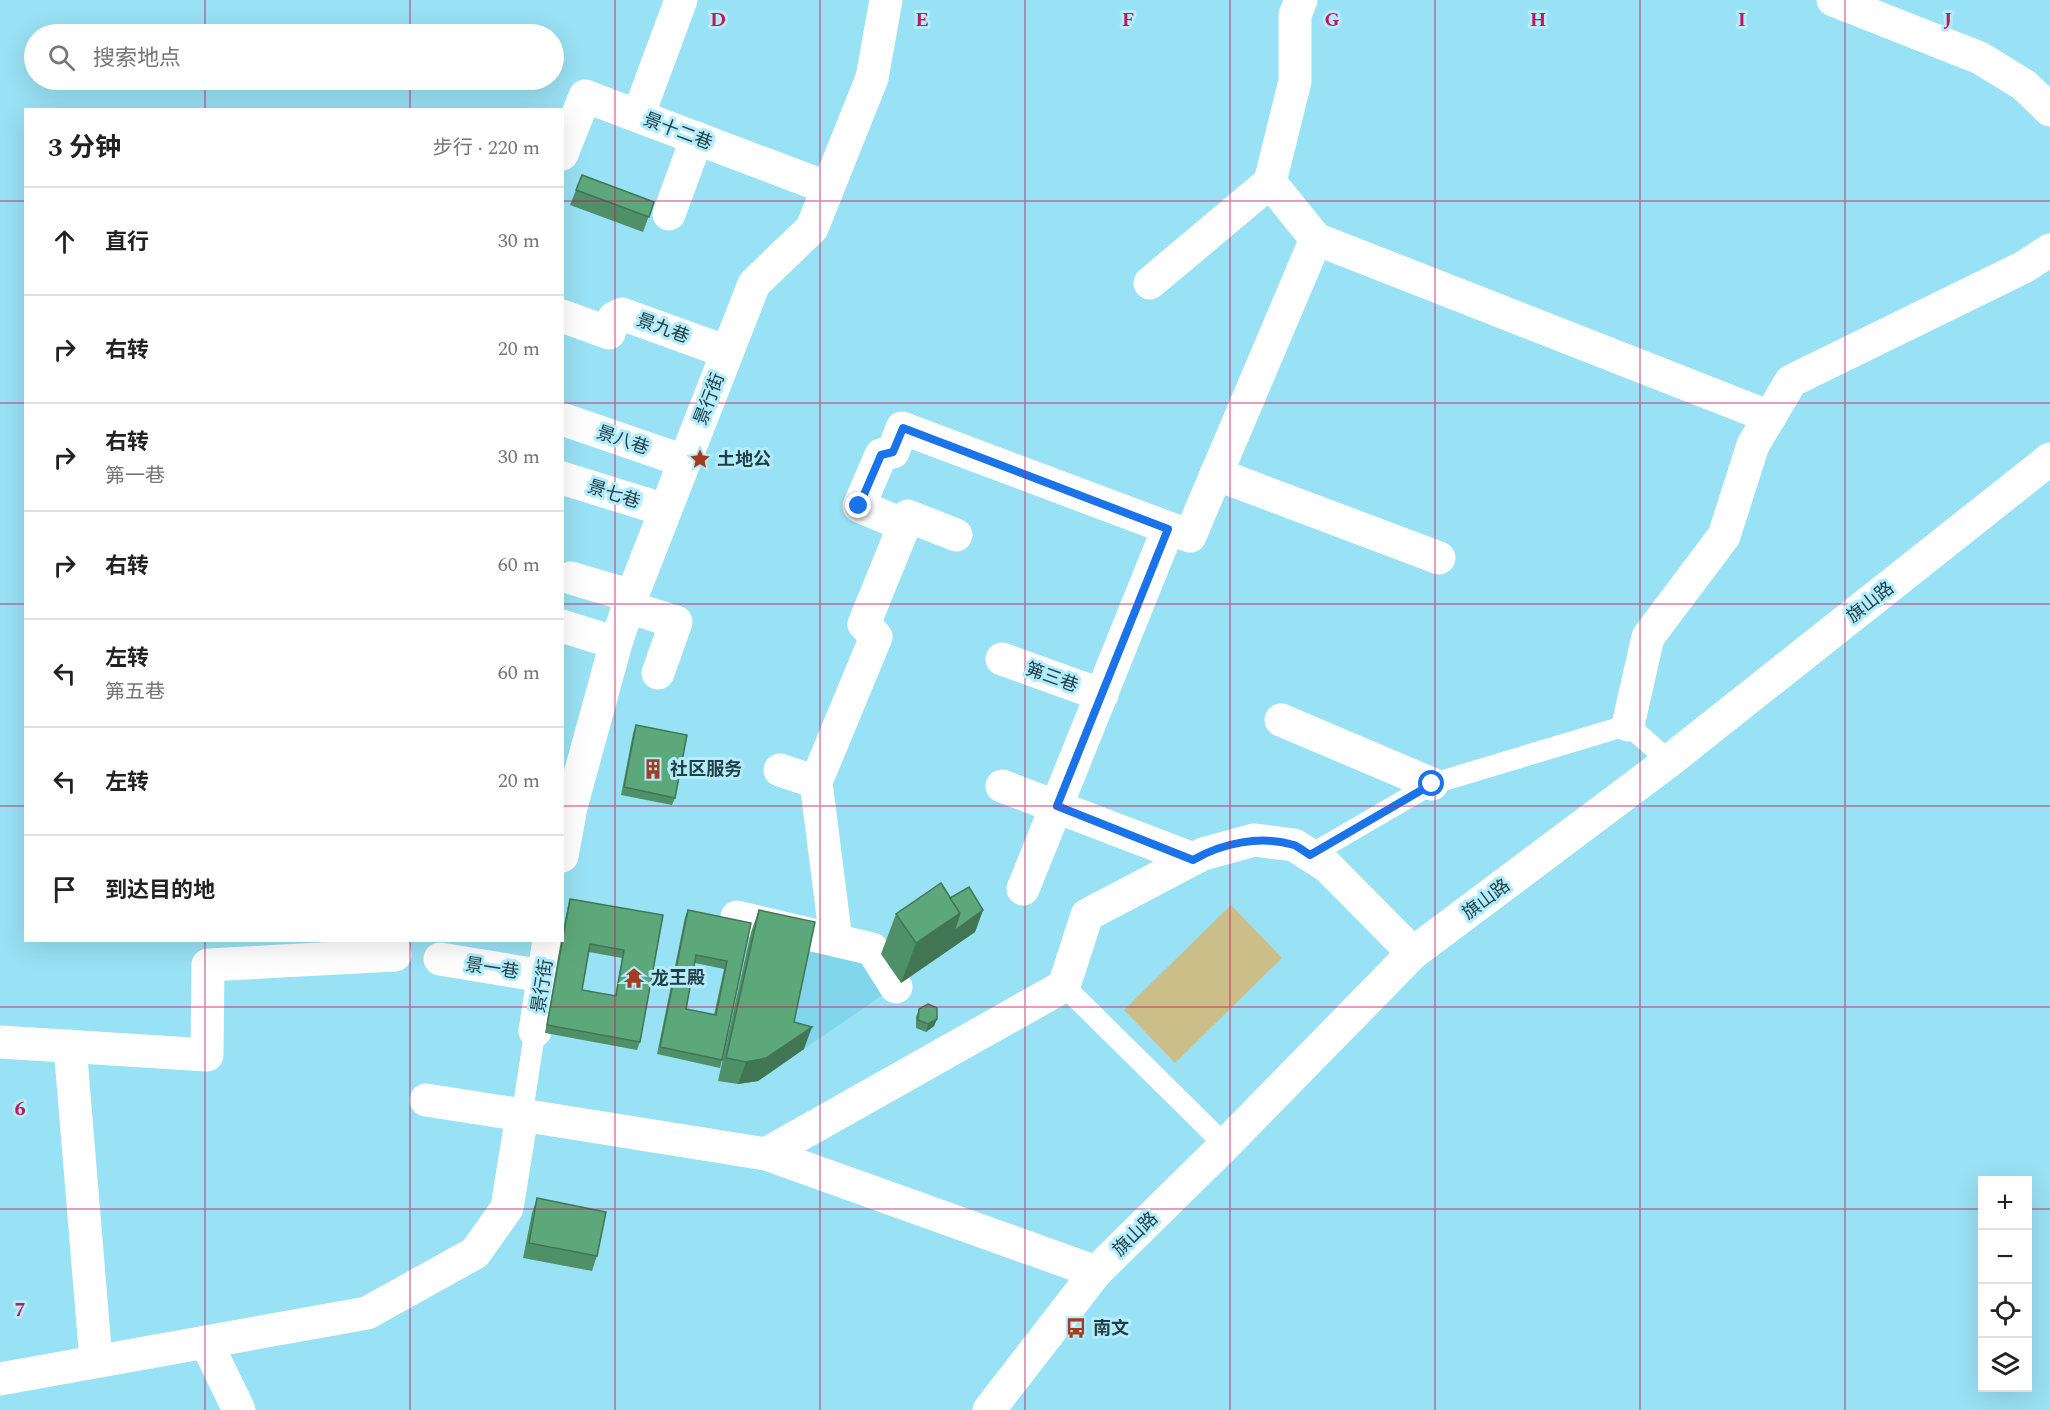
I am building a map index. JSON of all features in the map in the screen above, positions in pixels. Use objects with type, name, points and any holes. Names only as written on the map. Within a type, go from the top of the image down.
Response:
[{"type":"street","points":[[638,116],[681,0]]},
{"type":"street","name":"景行街","points":[[564,836],[567,806],[616,643],[665,510],[754,284],[812,228],[872,78],[886,0]]},
{"type":"street","points":[[1150,284],[1270,182],[1296,81],[1295,15],[1301,0]]},
{"type":"street","points":[[1833,0],[1980,58],[2024,84],[2050,110]]},
{"type":"street","name":"景十二巷","points":[[564,149],[585,96],[828,188]]},
{"type":"street","points":[[669,214],[697,138]]},
{"type":"street","points":[[1270,182],[1316,240],[1770,417]]},
{"type":"street","points":[[904,525],[859,506],[881,455],[893,452],[903,428],[1190,536],[1316,240]]},
{"type":"street","points":[[1628,725],[1648,637],[1724,536],[1753,445],[1791,381],[2024,267],[2050,250]]},
{"type":"street","name":"景九巷","points":[[564,316],[620,314],[727,352]]},
{"type":"street","name":"景八巷","points":[[564,420],[684,461]]},
{"type":"street","name":"旗山路","points":[[989,1410],[1096,1272],[1225,1145],[1413,953],[1669,761],[2050,459]]},
{"type":"street","points":[[1216,474],[1438,558]]},
{"type":"street","name":"景七巷","points":[[564,479],[665,510]]},
{"type":"street","points":[[836,940],[816,782],[856,717],[882,658],[876,637],[864,624],[908,516],[956,535]]},
{"type":"street","points":[[1023,889],[1168,529]]},
{"type":"street","points":[[571,578],[675,622],[658,673]]},
{"type":"street","points":[[564,627],[616,643]]},
{"type":"street","name":"笰三巷","points":[[1002,659],[1102,695]]},
{"type":"street","points":[[1281,720],[1432,784]]},
{"type":"street","points":[[780,770],[816,782]]},
{"type":"street","points":[[1002,786],[1193,860]]},
{"type":"street","points":[[766,1154],[1064,986],[1088,915],[1203,854],[1254,840],[1294,846],[1327,866],[1413,953]]},
{"type":"street","points":[[737,917],[872,949],[896,987]]},
{"type":"street","points":[[872,949],[899,931]]},
{"type":"street","points":[[0,1042],[207,1055],[208,965],[395,955],[392,942]]},
{"type":"street","name":"景行街","points":[[535,1031],[549,942]]},
{"type":"street","name":"景一巷","points":[[440,959],[543,976]]},
{"type":"street","points":[[70,1046],[96,1361]]},
{"type":"street","points":[[426,1100],[766,1154],[1096,1272]]},
{"type":"street","points":[[0,1378],[367,1313],[475,1253],[507,1208],[522,1114]]},
{"type":"street","points":[[206,1342],[239,1410]]},
{"type":"lane","points":[[1310,855],[1432,784],[1628,725],[1669,761]]},
{"type":"lane","points":[[1064,986],[1225,1145]]},
{"type":"lane","points":[[522,1114],[535,1031]]},
{"type":"shaded area","points":[[1231,905],[1282,958],[1175,1063],[1124,1010]]},
{"type":"shaded area","points":[[807,944],[869,958],[890,990],[804,1049],[785,1044]]},
{"type":"building","points":[[582,175],[654,202],[649,217],[576,190]]},
{"type":"building","name":"社区服务","points":[[636,725],[687,735],[675,798],[624,787]]},
{"type":"building","points":[[941,883],[960,913],[916,943],[896,914]]},
{"type":"building","points":[[969,887],[983,910],[954,931],[960,913],[950,898]]},
{"type":"building","name":"龙王殿","points":[[570,899],[663,915],[640,1042],[547,1025],[562,942],[564,942]],"holes":[[[590,944],[624,950],[616,996],[582,990]]]},
{"type":"building","points":[[688,910],[751,923],[722,1060],[660,1047]],"holes":[[[696,955],[727,961],[716,1015],[686,1009]]]},
{"type":"building","points":[[759,910],[815,922],[794,1022],[812,1027],[766,1058],[746,1062],[726,1058]]},
{"type":"building","points":[[928,1004],[937,1008],[937,1019],[928,1024],[918,1020],[919,1009]]},
{"type":"building","points":[[537,1198],[606,1212],[597,1256],[529,1243]]},
{"type":"place","name":"土地公","points":[[700,459]]},
{"type":"place","name":"社区服务","points":[[653,769]]},
{"type":"place","name":"龙王殿","points":[[634,978]]},
{"type":"place","name":"南文","points":[[1076,1328]]},
{"type":"route","points":[[859,506],[881,455],[893,452],[903,428],[1168,529],[1057,806],[1193,860],[1203,854],[1254,840],[1294,846],[1310,855],[1432,784]]}]
